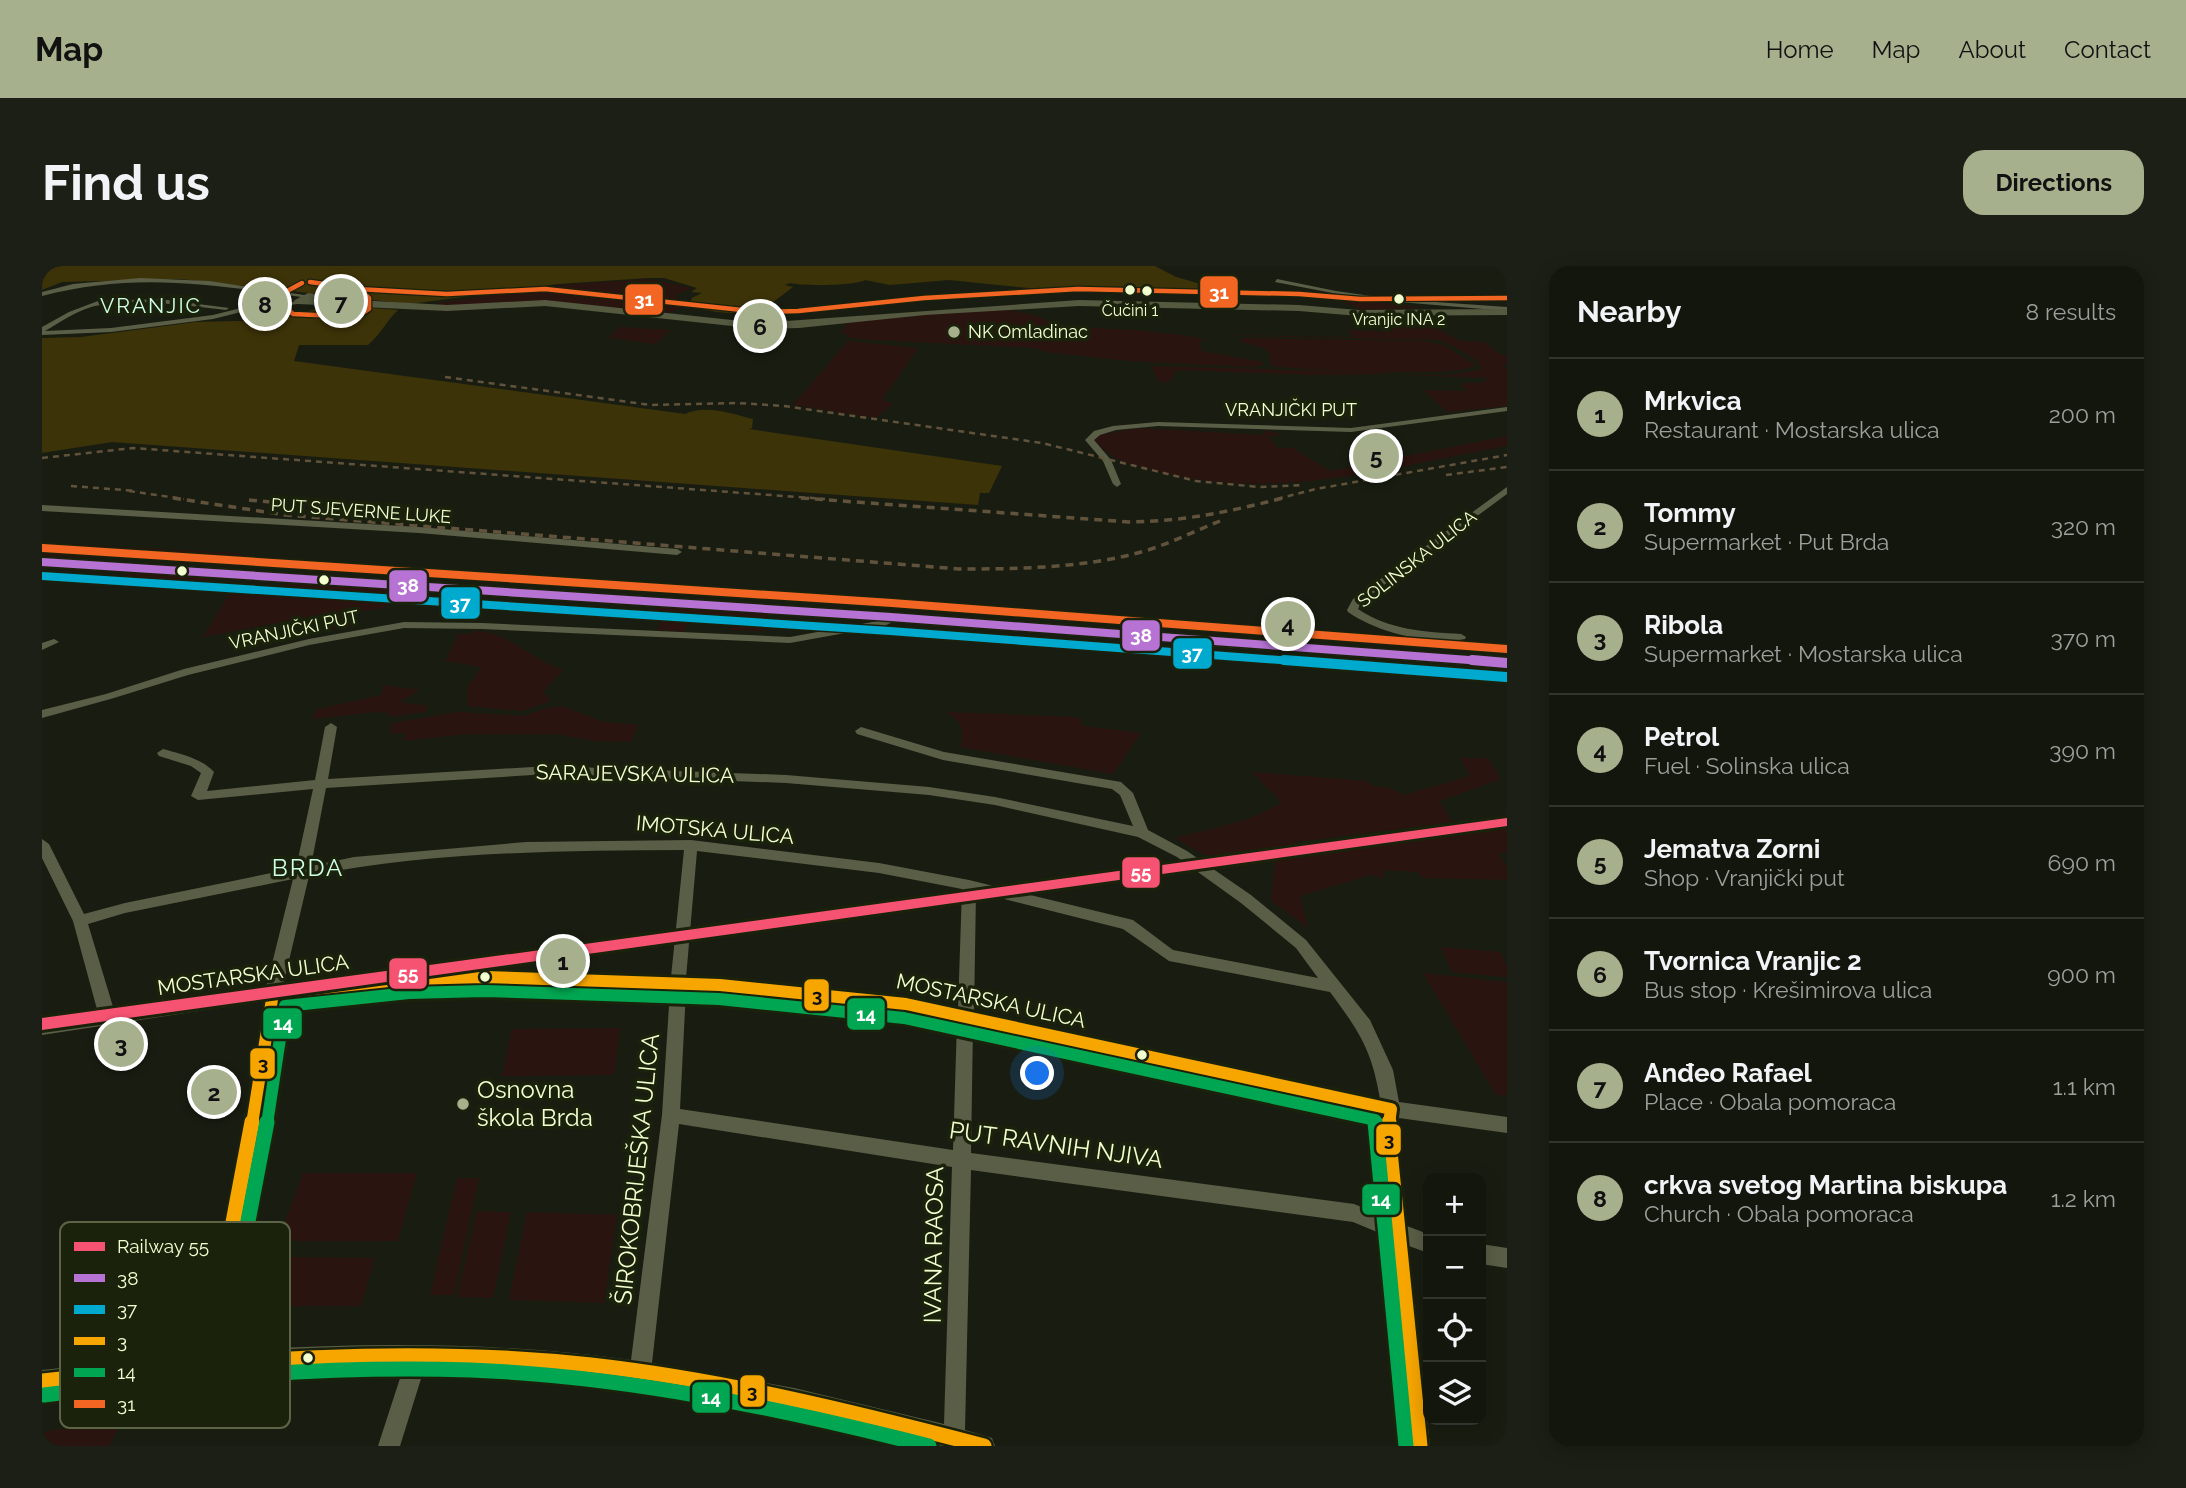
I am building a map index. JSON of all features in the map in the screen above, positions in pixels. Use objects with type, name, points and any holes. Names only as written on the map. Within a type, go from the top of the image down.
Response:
[{"type":"main road","points":[[305,300],[447,308],[545,303],[760,326],[799,326],[925,312],[1079,303],[1273,307],[1359,313],[1507,311]]},
{"type":"main road","points":[[42,562],[891,617],[1507,663]]},
{"type":"street","points":[[42,294],[84,283],[170,281],[305,300]]},
{"type":"street","points":[[1277,281],[1392,303],[1507,311]]},
{"type":"street","points":[[42,332],[111,330],[213,317],[305,300]]},
{"type":"street","points":[[42,332],[71,313],[98,303],[160,301],[240,310]]},
{"type":"street","name":"VRANJIČKI PUT","points":[[1116,484],[1107,460],[1089,440],[1097,433],[1116,428],[1158,425],[1351,430],[1507,409]]},
{"type":"street","name":"SOLINSKA ULICA","points":[[1461,637],[1404,632],[1362,618],[1352,610],[1357,601],[1366,594],[1507,490]]},
{"type":"street","name":"PUT SJEVERNE LUKE","points":[[42,508],[419,530],[677,552]]},
{"type":"street","name":"VRANJIČKI PUT","points":[[42,714],[184,672],[309,642],[404,625],[790,640],[880,624],[890,621],[891,617]]},
{"type":"street","points":[[42,647],[54,642]]},
{"type":"street","points":[[233,1222],[260,1082],[273,993],[321,784],[331,727]]},
{"type":"street","points":[[861,732],[943,757],[1116,785],[1126,793],[1142,832]]},
{"type":"street","name":"SARAJEVSKA ULICA","points":[[163,753],[195,763],[208,772],[198,796],[321,784],[549,770],[786,779],[956,795],[1142,832],[1182,854],[1246,899],[1301,944],[1364,1025],[1384,1070],[1391,1109],[1388,1132],[1420,1445]]},
{"type":"street","points":[[42,844],[80,921],[107,1018]]},
{"type":"street","name":"IMOTSKA ULICA","points":[[80,921],[125,908],[354,862],[526,847],[691,845],[879,868],[969,885],[1128,924],[1168,955],[1334,987]]},
{"type":"street","name":"ŠIROKOBRIJEŠKA ULICA","points":[[640,1373],[671,1115],[678,983],[691,845]]},
{"type":"street","name":"IVANA RAOSA","points":[[954,1442],[969,885]]},
{"type":"street","name":"MOSTARSKA ULICA","points":[[42,1028],[273,993],[449,976],[678,983],[905,1004],[1391,1109],[1506,1128]]},
{"type":"street","name":"PUT RAVNIH NJIVA","points":[[671,1115],[961,1160],[1354,1213],[1381,1222],[1399,1234],[1423,1242]]},
{"type":"street","points":[[1486,1255],[1507,1258]]},
{"type":"street","points":[[388,1446],[418,1355]]},
{"type":"street","points":[[290,1358],[471,1356],[640,1373],[741,1390],[954,1442],[984,1446]]},
{"type":"street","points":[[42,1381],[60,1379]]},
{"type":"shaded area","points":[[42,266],[1155,266],[1176,277],[1222,290],[1057,291],[949,280],[890,285],[865,280],[829,285],[790,283],[785,285],[793,287],[768,306],[760,305],[758,309],[732,313],[715,312],[689,305],[692,298],[702,293],[691,292],[697,288],[664,278],[558,284],[410,304],[180,279],[62,282],[42,290]]},
{"type":"shaded area","points":[[649,279],[692,288],[674,296],[686,304],[685,306],[666,314],[560,302],[438,306],[438,303],[561,285]]},
{"type":"shaded area","points":[[1303,296],[1347,298],[1425,308],[1363,310],[1337,299]]},
{"type":"shaded area","points":[[330,305],[398,310],[368,345],[299,345],[294,361],[685,414],[702,410],[719,411],[753,419],[752,428],[749,429],[1002,466],[989,493],[980,493],[978,505],[112,442],[42,453],[42,338],[81,337],[196,322],[276,320]]},
{"type":"shaded area","points":[[1002,309],[1045,319],[1057,330],[1060,338],[1069,327],[1191,336],[1208,341],[1200,341],[1201,351],[1264,362],[1261,366],[1250,367],[1129,361],[1046,352],[1034,348],[856,339],[848,337],[839,329],[846,329],[845,325],[849,322],[930,312]]},
{"type":"shaded area","points":[[1415,313],[1420,320],[1461,341],[1485,342],[1500,354],[1507,355],[1507,365],[1502,365],[1507,369],[1507,406],[1447,412],[1423,390],[1468,391],[1462,383],[1482,383],[1488,378],[1401,375],[1451,375],[1482,369],[1469,356],[1440,340],[1224,335],[1353,337],[1347,330],[1392,332],[1381,315]]},
{"type":"shaded area","points":[[620,327],[670,330],[656,344],[608,338]]},
{"type":"shaded area","points":[[1240,338],[1423,341],[1444,345],[1476,365],[1442,372],[1278,367],[1271,366],[1270,354],[1263,348],[1239,341],[1242,341]]},
{"type":"shaded area","points":[[848,341],[918,348],[882,400],[893,404],[875,418],[793,405]]},
{"type":"shaded area","points":[[1151,366],[1396,374],[1313,375],[1177,370],[1169,382],[1159,382]]},
{"type":"shaded area","points":[[1136,428],[1264,435],[1263,431],[1276,432],[1279,436],[1268,436],[1278,448],[1293,448],[1330,471],[1507,436],[1507,446],[1334,478],[1249,484],[1205,480],[1141,467],[1116,458],[1095,440],[1099,435]]},
{"type":"shaded area","points":[[42,545],[238,553],[246,556],[235,566],[190,560],[42,556]]},
{"type":"shaded area","points":[[128,572],[192,574],[210,578],[205,585],[123,581]]},
{"type":"shaded area","points":[[282,584],[424,590],[417,596],[401,594],[383,608],[349,614],[351,626],[325,630],[324,614],[203,637],[229,594],[264,595]]},
{"type":"shaded area","points":[[657,606],[768,613],[765,631],[730,630],[734,620],[690,617],[684,632],[657,630],[665,612],[656,611]]},
{"type":"shaded area","points":[[476,631],[500,636],[563,670],[543,692],[551,701],[522,711],[467,706],[468,686],[482,667],[445,661],[458,634]]},
{"type":"shaded area","points":[[383,685],[420,690],[399,702],[428,706],[426,712],[389,717],[389,713],[377,712],[311,719],[317,709],[382,695]]},
{"type":"shaded area","points":[[561,706],[605,722],[638,725],[631,742],[595,741],[556,734],[467,734],[403,741],[405,733],[390,733],[392,723],[458,712],[524,716]]},
{"type":"shaded area","points":[[945,712],[1078,717],[1083,726],[1141,733],[1113,774],[960,747],[961,726]]},
{"type":"shaded area","points":[[1460,758],[1488,758],[1501,779],[1439,801],[1453,822],[1297,842],[1308,855],[1507,826],[1507,853],[1498,853],[1507,867],[1507,880],[1422,878],[1418,872],[1382,870],[1385,878],[1371,875],[1300,896],[1308,928],[1271,901],[1275,861],[1204,855],[1175,838],[1246,820],[1282,803],[1252,772],[1368,781],[1372,786],[1391,788],[1403,795],[1470,776]]},
{"type":"shaded area","points":[[1441,947],[1500,952],[1507,966],[1507,977],[1452,972]]},
{"type":"shaded area","points":[[1423,973],[1507,982],[1507,1095],[1496,1095]]},
{"type":"shaded area","points":[[620,1028],[614,1075],[502,1076],[512,1029]]},
{"type":"shaded area","points":[[303,1173],[417,1173],[398,1241],[290,1241],[290,1222],[285,1222]]},
{"type":"shaded area","points":[[457,1178],[479,1178],[454,1295],[430,1295]]},
{"type":"shaded area","points":[[477,1211],[511,1212],[493,1298],[457,1297]]},
{"type":"shaded area","points":[[527,1212],[617,1215],[604,1303],[509,1300]]},
{"type":"shaded area","points":[[290,1257],[375,1258],[361,1306],[290,1306]]},
{"type":"shaded area","points":[[67,1428],[118,1428],[109,1446],[42,1446],[42,1432]]},
{"type":"railway","points":[[445,377],[651,405],[738,403],[784,406],[1042,443],[1196,481],[1259,487],[1303,485]]},
{"type":"railway","points":[[42,458],[133,448],[825,499]]},
{"type":"railway","points":[[1277,499],[1316,489],[1507,455]]},
{"type":"railway","points":[[1446,475],[1507,467]]},
{"type":"railway","points":[[71,486],[137,491]]},
{"type":"railway","points":[[129,491],[184,499]]},
{"type":"railway","points":[[173,498],[286,515],[959,569],[1029,568],[1122,557],[1155,548],[1220,521]]},
{"type":"railway","points":[[801,498],[1129,522],[1207,515],[1283,498]]},
{"type":"railway","points":[[249,500],[293,504]]},
{"type":"rail line","name":"55","points":[[42,1024],[1507,822]]},
{"type":"transit line","name":"31","points":[[302,283],[289,290],[284,298],[286,308],[293,314],[357,317],[369,309],[369,298],[359,289],[310,282]]},
{"type":"transit line","name":"31","points":[[357,289],[447,294],[545,289],[761,312],[798,311],[924,298],[1078,289],[1299,294],[1360,299],[1507,298]]},
{"type":"transit line","name":"31","points":[[43,548],[892,603],[1507,649]]},
{"type":"transit line","name":"38","points":[[42,562],[891,617],[1507,663]]},
{"type":"transit line","name":"37","points":[[42,576],[890,631],[1506,677]]},
{"type":"transit line","name":"3","points":[[233,1222],[260,1082],[273,993],[408,979],[485,977],[720,985],[906,1004],[1391,1109],[1388,1132],[1420,1446]]},
{"type":"transit line","name":"14","points":[[248,1222],[274,1085],[285,1006],[409,993],[485,991],[719,999],[904,1018],[1375,1120],[1374,1133],[1406,1446]]},
{"type":"transit line","name":"3","points":[[290,1358],[410,1355],[590,1365],[760,1392],[984,1446]]},
{"type":"transit line","name":"14","points":[[290,1372],[350,1369],[473,1370],[584,1379],[733,1401],[929,1446]]},
{"type":"transit line","name":"3","points":[[42,1381],[60,1379]]},
{"type":"transit line","name":"14","points":[[44,1395],[60,1393]]},
{"type":"place","name":"Čučini 1","points":[[1130,290]]},
{"type":"place","name":"Vranjic INA 2","points":[[1399,299]]},
{"type":"place","name":"Anđeo Rafael","points":[[341,301]]},
{"type":"place","name":"crkva svetog Martina biskupa","points":[[265,304]]},
{"type":"place","name":"Tvornica Vranjic 2","points":[[760,326]]},
{"type":"place","name":"NK Omladinac","points":[[954,332]]},
{"type":"place","name":"Jematva Zorni","points":[[1376,456]]},
{"type":"place","name":"Petrol","points":[[1288,624]]},
{"type":"place","name":"Mrkvica","points":[[563,961]]},
{"type":"place","name":"Ribola","points":[[121,1044]]},
{"type":"place","name":"Tommy","points":[[214,1092]]},
{"type":"place","name":"Osnovna škola Brda","points":[[463,1104]]},
{"type":"district","name":"VRANJIC","points":[[151,306]]},
{"type":"district","name":"BRDA","points":[[308,868]]}]
